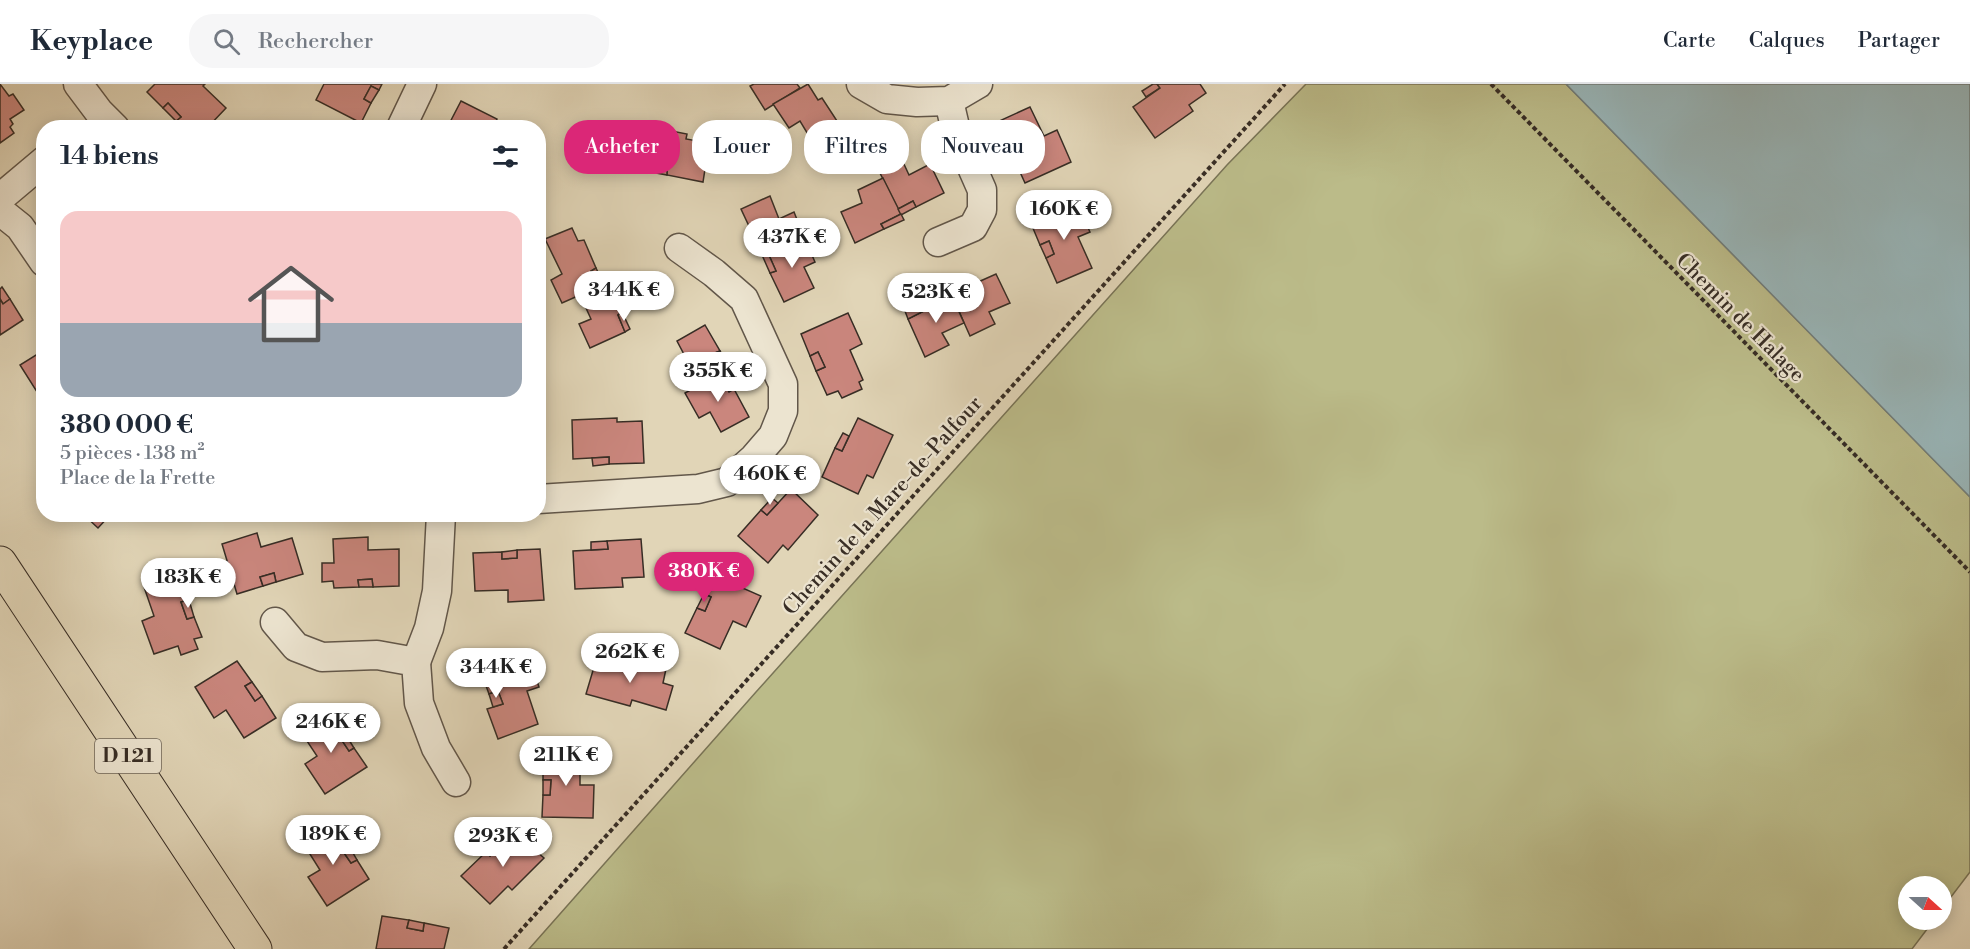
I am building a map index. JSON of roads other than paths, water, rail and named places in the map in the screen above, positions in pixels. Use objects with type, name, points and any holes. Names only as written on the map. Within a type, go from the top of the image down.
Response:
[{"type":"main road","name":"D 121","points":[[0,563],[255,949]]},
{"type":"street","points":[[78,84],[98,120]]},
{"type":"street","points":[[405,120],[422,84]]},
{"type":"street","points":[[861,84],[887,99],[917,102],[949,101],[978,84]]},
{"type":"street","points":[[938,242],[973,227],[982,210],[982,190],[956,131],[949,101]]},
{"type":"street","points":[[0,198],[36,167]]},
{"type":"street","points":[[0,211],[20,227],[36,250]]},
{"type":"street","points":[[546,498],[698,489],[727,482],[754,458],[773,436],[783,411],[783,384],[744,299],[714,273],[679,248]]},
{"type":"street","points":[[441,522],[437,591],[429,628],[416,662],[419,703],[436,748],[456,782]]},
{"type":"street","points":[[275,622],[296,647],[322,657],[377,655],[416,662]]},
{"type":"water","points":[[1566,84],[1970,84],[1970,497]]}]
